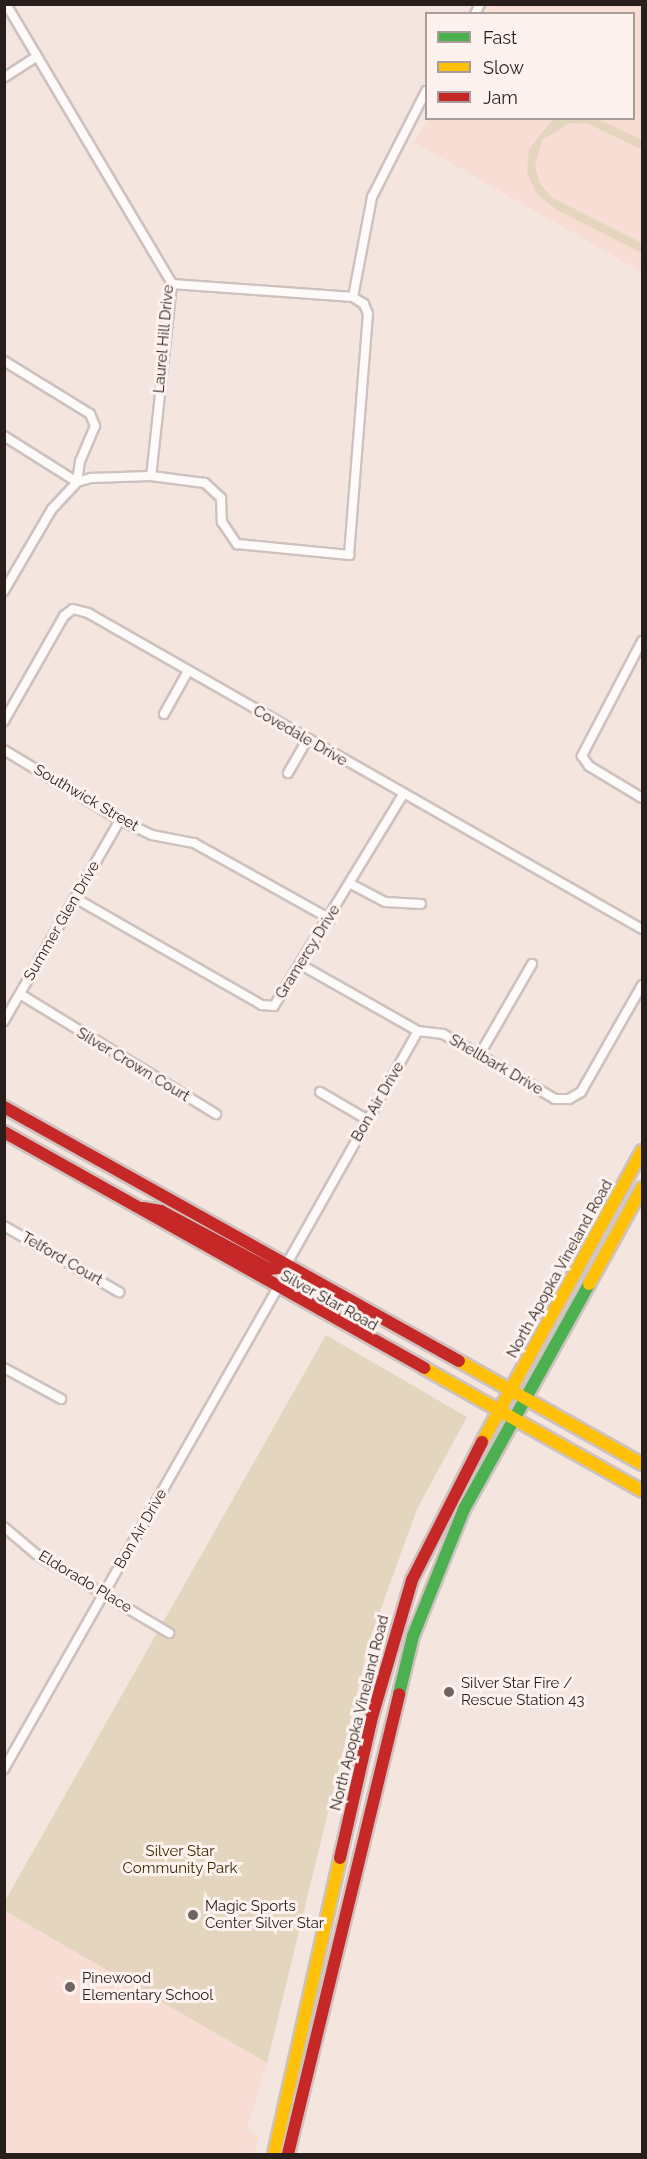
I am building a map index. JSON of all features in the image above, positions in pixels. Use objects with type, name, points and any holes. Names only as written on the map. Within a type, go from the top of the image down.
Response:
[{"type":"main road","name":"Silver Star Road","points":[[4,1107],[285,1267],[642,1464]]},
{"type":"main road","name":"Silver Star Road","points":[[4,1132],[277,1289],[642,1491]]},
{"type":"main road","name":"North Apopka Vineland Road","points":[[274,2154],[389,1648],[434,1529],[642,1151]]},
{"type":"main road","name":"North Apopka Vineland Road","points":[[288,2154],[412,1636],[465,1509],[642,1188]]},
{"type":"main road","points":[[133,1206],[160,1212],[269,1269],[285,1267]]},
{"type":"street","name":"Laurel Hill Drive","points":[[6,4],[172,284],[151,476]]},
{"type":"street","points":[[5,78],[37,56]]},
{"type":"street","points":[[353,297],[372,197],[425,93]]},
{"type":"street","points":[[4,436],[77,482],[151,476],[215,488],[222,522],[237,544],[350,555],[368,314],[353,297],[172,284]]},
{"type":"street","points":[[4,361],[90,414],[95,426],[80,461],[77,482],[52,509],[4,591]]},
{"type":"street","name":"Covedale Drive","points":[[4,721],[73,609],[188,671],[642,929]]},
{"type":"street","points":[[642,640],[582,756],[589,766],[642,798]]},
{"type":"street","points":[[633,658],[642,664]]},
{"type":"street","points":[[164,714],[188,671]]},
{"type":"street","points":[[288,773],[307,740]]},
{"type":"street","name":"Southwick Street","points":[[4,750],[120,820],[152,835],[194,843],[330,919]]},
{"type":"street","name":"Gramercy Drive","points":[[75,898],[262,1005],[274,1006],[285,996],[403,795]]},
{"type":"street","name":"Summer Glen Drive","points":[[4,1021],[120,820]]},
{"type":"street","points":[[351,884],[385,902],[421,904]]},
{"type":"street","points":[[480,1054],[532,964]]},
{"type":"street","name":"Shellbark Drive","points":[[303,966],[418,1031],[443,1034],[555,1098],[569,1100],[581,1092],[642,985]]},
{"type":"street","name":"Silver Crown Court","points":[[20,994],[216,1114]]},
{"type":"street","name":"Bon Air Drive","points":[[285,1267],[418,1031]]},
{"type":"street","points":[[320,1092],[368,1120]]},
{"type":"street","name":"Telford Court","points":[[4,1226],[119,1292]]},
{"type":"street","name":"Bon Air Drive","points":[[4,1769],[277,1289]]},
{"type":"street","points":[[4,1368],[61,1399]]},
{"type":"street","name":"Eldorado Place","points":[[4,1527],[36,1554],[169,1633]]},
{"type":"street","points":[[320,1947],[336,1951]]},
{"type":"shaded area","points":[[492,5],[642,5],[642,272],[414,142],[427,120],[635,120],[635,12],[488,12]]},
{"type":"shaded area","name":"Pinewood Elementary School","points":[[4,1911],[267,2063],[247,2129],[259,2135],[254,2154],[5,2154]]},
{"type":"green space","points":[[552,120],[600,120],[642,140],[642,150],[589,124],[570,123],[542,140],[535,165],[540,184],[553,198],[642,243],[642,253],[555,209],[537,194],[527,173],[529,149]]},
{"type":"green space","name":"Silver Star Community Park","points":[[326,1335],[467,1417],[417,1509],[370,1639],[267,2063],[5,1911],[5,1901]]},
{"type":"traffic: fast","points":[[399,1694],[413,1636],[464,1509],[589,1284]]},
{"type":"traffic: slow","points":[[482,1442],[642,1151]]},
{"type":"traffic: slow","points":[[589,1284],[642,1188]]},
{"type":"traffic: slow","points":[[459,1361],[642,1464]]},
{"type":"traffic: slow","points":[[424,1368],[642,1491]]},
{"type":"traffic: slow","points":[[274,2154],[340,1858]]},
{"type":"traffic: jam","points":[[4,1107],[459,1361]]},
{"type":"traffic: jam","points":[[4,1132],[424,1368]]},
{"type":"traffic: jam","points":[[143,1208],[161,1211],[269,1269],[285,1267]]},
{"type":"traffic: jam","points":[[340,1858],[372,1717],[412,1580],[482,1442]]},
{"type":"traffic: jam","points":[[288,2154],[399,1694]]},
{"type":"place","name":"Silver Star Fire / Rescue Station 43","points":[[449,1692]]},
{"type":"place","name":"Magic Sports Center Silver Star","points":[[193,1915]]},
{"type":"place","name":"Pinewood Elementary School","points":[[70,1987]]}]
